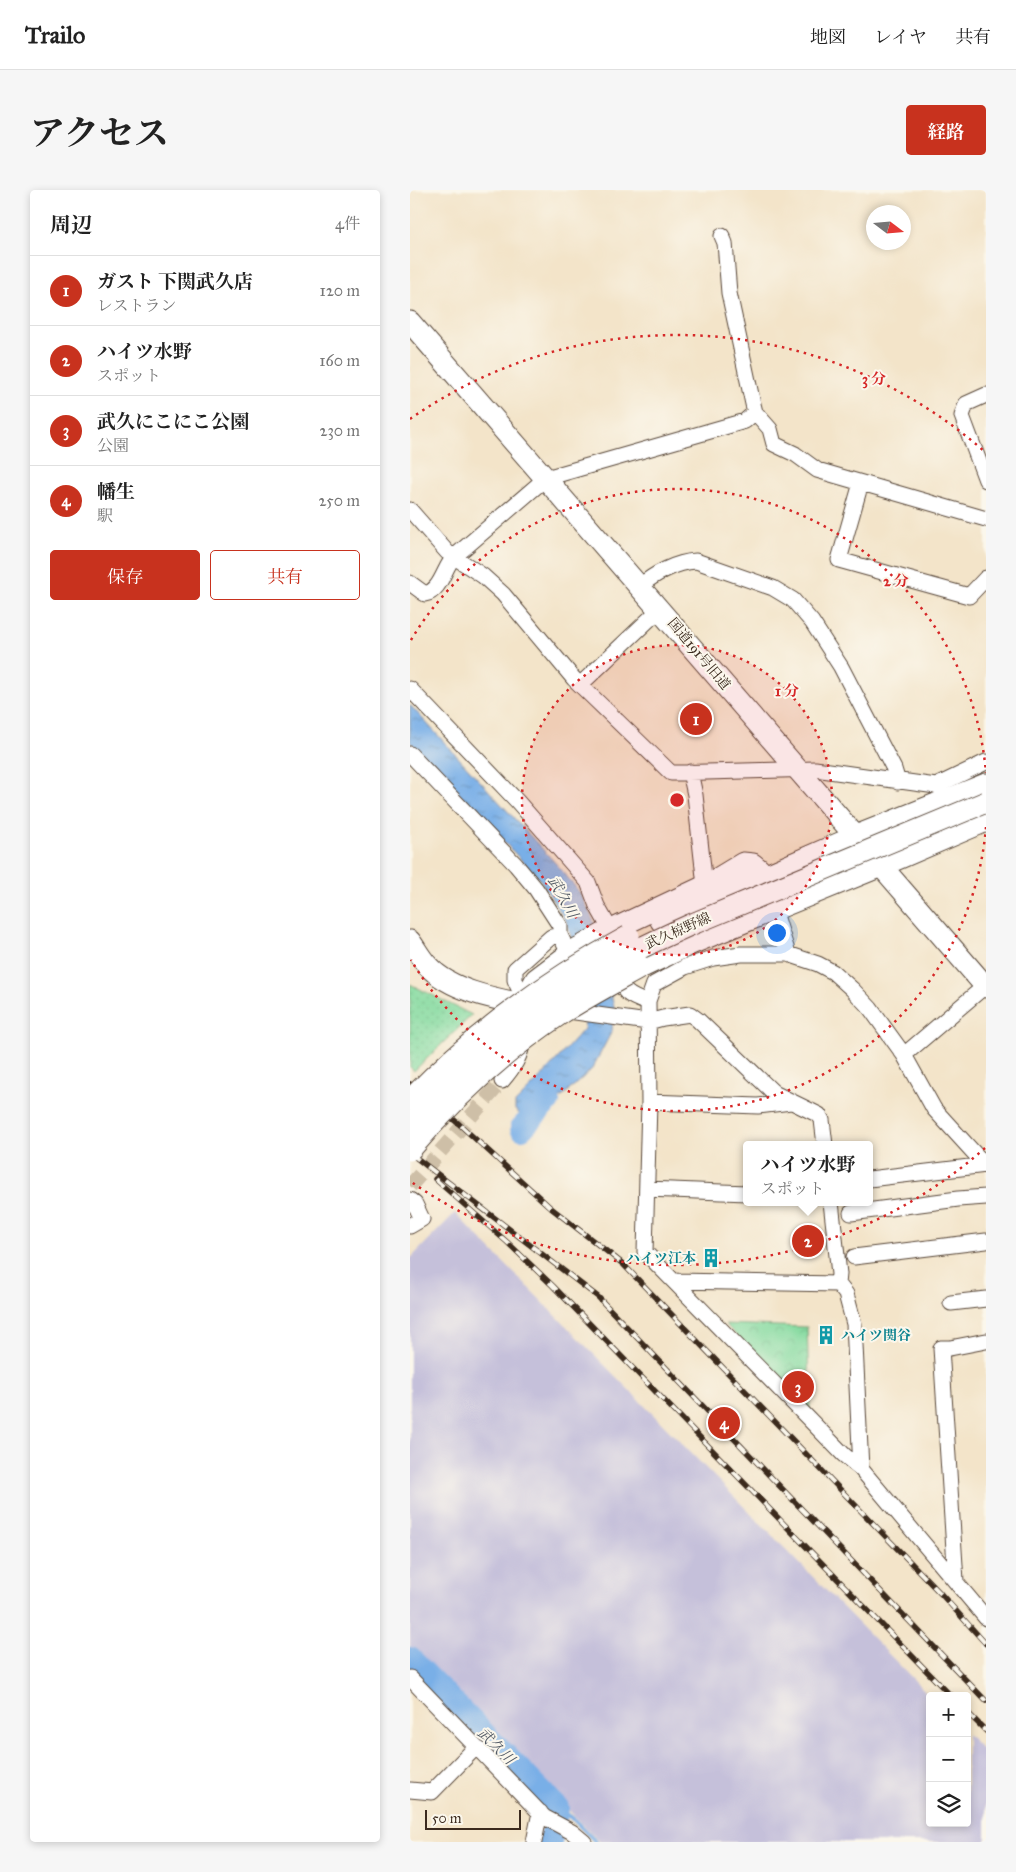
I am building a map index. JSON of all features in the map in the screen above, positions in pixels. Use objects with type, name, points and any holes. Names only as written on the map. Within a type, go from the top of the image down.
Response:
[{"type":"main road","name":"国道191号旧道","points":[[410,322],[985,987]]},
{"type":"main road","points":[[410,941],[428,967],[442,977],[477,993],[527,1005],[529,992],[536,979],[568,947],[614,934],[763,876],[856,836],[938,794],[986,784]]},
{"type":"main road","points":[[938,794],[953,835]]},
{"type":"main road","name":"武久椋野線","points":[[410,1124],[432,1099],[505,1034],[579,982],[651,942],[986,802]]},
{"type":"main road","points":[[410,1150],[460,1096],[511,1051],[563,1013],[642,967],[693,943],[882,866],[986,821]]},
{"type":"main road","points":[[410,1100],[449,1061],[514,1007],[576,966],[614,934],[705,886],[743,863],[753,864],[763,876]]},
{"type":"street","points":[[722,236],[729,293],[756,412],[770,429],[774,444],[795,454],[817,470],[986,519]]},
{"type":"street","points":[[986,395],[966,404],[962,416],[986,480]]},
{"type":"street","points":[[410,583],[426,594],[430,593],[437,586],[449,561],[454,556],[546,478],[745,421],[756,412]]},
{"type":"street","points":[[862,483],[839,560],[969,596],[986,578]]},
{"type":"street","points":[[410,510],[447,552],[483,576],[503,594],[581,684],[671,773],[815,769],[898,782],[938,794],[986,762]]},
{"type":"street","points":[[639,587],[652,576],[685,562],[696,561],[773,588],[793,600],[812,622],[845,674],[894,769],[898,782]]},
{"type":"street","points":[[581,684],[660,609]]},
{"type":"street","points":[[410,689],[517,801],[588,882],[597,906],[614,934],[619,985],[629,994],[648,1003]]},
{"type":"street","points":[[410,754],[524,874],[550,908],[560,926],[568,947]]},
{"type":"street","points":[[690,772],[695,795],[705,886]]},
{"type":"street","points":[[763,876],[775,885],[793,894],[805,897]]},
{"type":"street","points":[[774,910],[788,954]]},
{"type":"street","points":[[984,1610],[956,1581],[861,1469],[844,1455],[645,1252],[649,1102],[648,1003],[654,984],[685,966],[714,958],[742,954],[788,954],[818,964],[832,972],[870,1008],[904,1055],[934,1109],[986,1166]]},
{"type":"street","points":[[904,1055],[985,987]]},
{"type":"street","points":[[502,1081],[515,1066],[522,1052],[527,1005],[648,1022],[690,1014],[774,1093],[819,1115],[822,1120],[825,1141]]},
{"type":"street","points":[[649,1102],[758,1106],[791,1102]]},
{"type":"street","points":[[873,1179],[986,1166]]},
{"type":"street","points":[[647,1189],[743,1193]]},
{"type":"street","points":[[851,1213],[986,1197]]},
{"type":"street","points":[[410,1200],[415,1204],[416,1223]]},
{"type":"street","points":[[831,1206],[839,1274],[838,1284],[846,1294],[854,1324],[861,1469]]},
{"type":"street","points":[[854,1257],[986,1240]]},
{"type":"street","points":[[674,1281],[838,1284]]},
{"type":"street","points":[[951,1303],[986,1299]]},
{"type":"street","points":[[956,1581],[941,1348],[986,1341]]},
{"type":"street","points":[[410,1678],[542,1815],[572,1832],[584,1842]]},
{"type":"street","points":[[410,1790],[432,1792],[476,1746]]},
{"type":"street","points":[[534,1842],[542,1815]]},
{"type":"shaded area","points":[[455,1213],[926,1692],[926,1827],[971,1827],[971,1738],[986,1753],[986,1842],[600,1842],[410,1649],[410,1259]]},
{"type":"green space","points":[[410,984],[472,1015],[414,1071],[410,1067]]},
{"type":"green space","points":[[725,1324],[807,1327],[810,1410]]},
{"type":"water","points":[[410,705],[559,867],[581,894],[595,924],[614,1007],[612,1031],[592,1069],[537,1120],[526,1124],[527,1119],[540,1101],[535,1099],[520,1114],[515,1110],[515,1103],[584,1029],[587,1011],[572,940],[566,921],[541,881],[410,742]]},
{"type":"waterway","name":"武久川","points":[[522,1128],[548,1101]]},
{"type":"waterway","name":"武久川","points":[[410,1659],[557,1808],[550,1842]]},
{"type":"waterway","points":[[557,1808],[571,1817],[596,1842]]},
{"type":"tunnel","points":[[410,1186],[502,1081]]},
{"type":"railway","points":[[410,1084],[459,1124],[551,1208],[623,1264],[941,1594],[986,1644]]},
{"type":"railway","points":[[410,1153],[598,1297],[986,1701]]},
{"type":"railway","points":[[435,1179],[507,1242],[553,1286],[947,1692]]},
{"type":"railway","points":[[971,1716],[986,1731]]},
{"type":"place","name":"ガスト 下関武久店","points":[[696,719]]},
{"type":"place","name":"ハイツ水野","points":[[808,1241]]},
{"type":"place","name":"ハイツ江本","points":[[711,1258]]},
{"type":"place","name":"ハイツ関谷","points":[[826,1335]]},
{"type":"place","name":"武久にこにこ公園","points":[[798,1387]]},
{"type":"place","name":"幡生","points":[[724,1423]]}]
